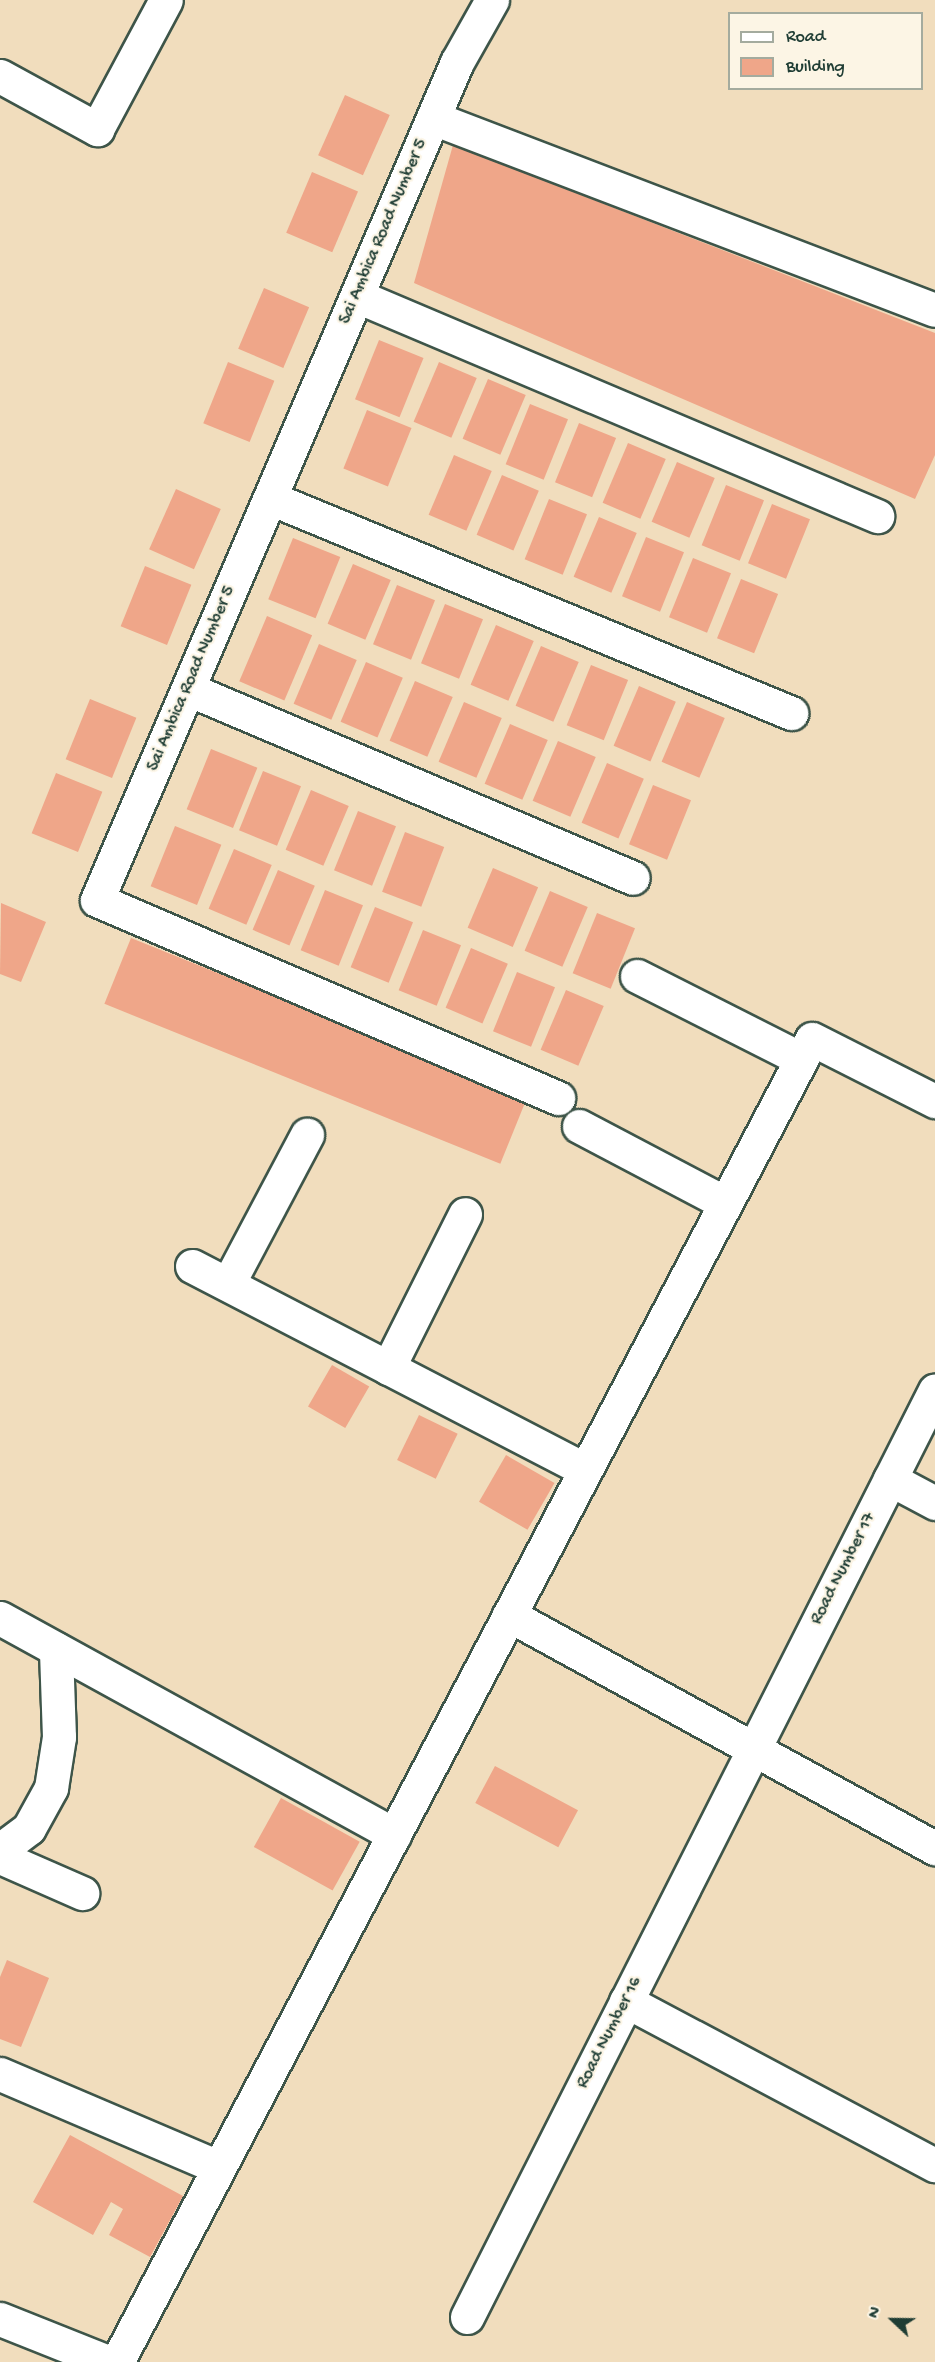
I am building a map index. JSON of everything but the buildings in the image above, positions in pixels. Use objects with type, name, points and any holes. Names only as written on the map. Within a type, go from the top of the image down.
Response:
[{"type":"street","points":[[0,76],[97,129],[166,0]]},
{"type":"street","name":"Sai Ambica Road Number 5","points":[[492,0],[457,62],[97,900],[558,1098]]},
{"type":"street","points":[[433,118],[935,310]]},
{"type":"street","points":[[357,296],[877,516]]},
{"type":"street","points":[[270,498],[791,713]]},
{"type":"street","points":[[188,689],[633,878]]},
{"type":"street","points":[[637,976],[806,1049],[935,1101]]},
{"type":"street","points":[[117,2362],[806,1049]]},
{"type":"street","points":[[579,1126],[725,1203]]},
{"type":"street","points":[[228,1284],[307,1135]]},
{"type":"street","points":[[388,1368],[465,1214]]},
{"type":"street","points":[[192,1266],[585,1470]]},
{"type":"street","name":"Road Number 17","points":[[754,1749],[935,1390]]},
{"type":"street","points":[[890,1479],[935,1503]]},
{"type":"street","points":[[509,1615],[935,1848]]},
{"type":"street","points":[[0,1618],[394,1835]]},
{"type":"street","points":[[0,1850],[29,1828],[51,1788],[59,1737],[56,1649]]},
{"type":"street","name":"Road Number 16","points":[[466,2317],[754,1749]]},
{"type":"street","points":[[0,1857],[82,1893]]},
{"type":"street","points":[[626,2001],[935,2165]]},
{"type":"street","points":[[0,2074],[218,2167]]},
{"type":"street","points":[[0,2319],[108,2362]]}]
